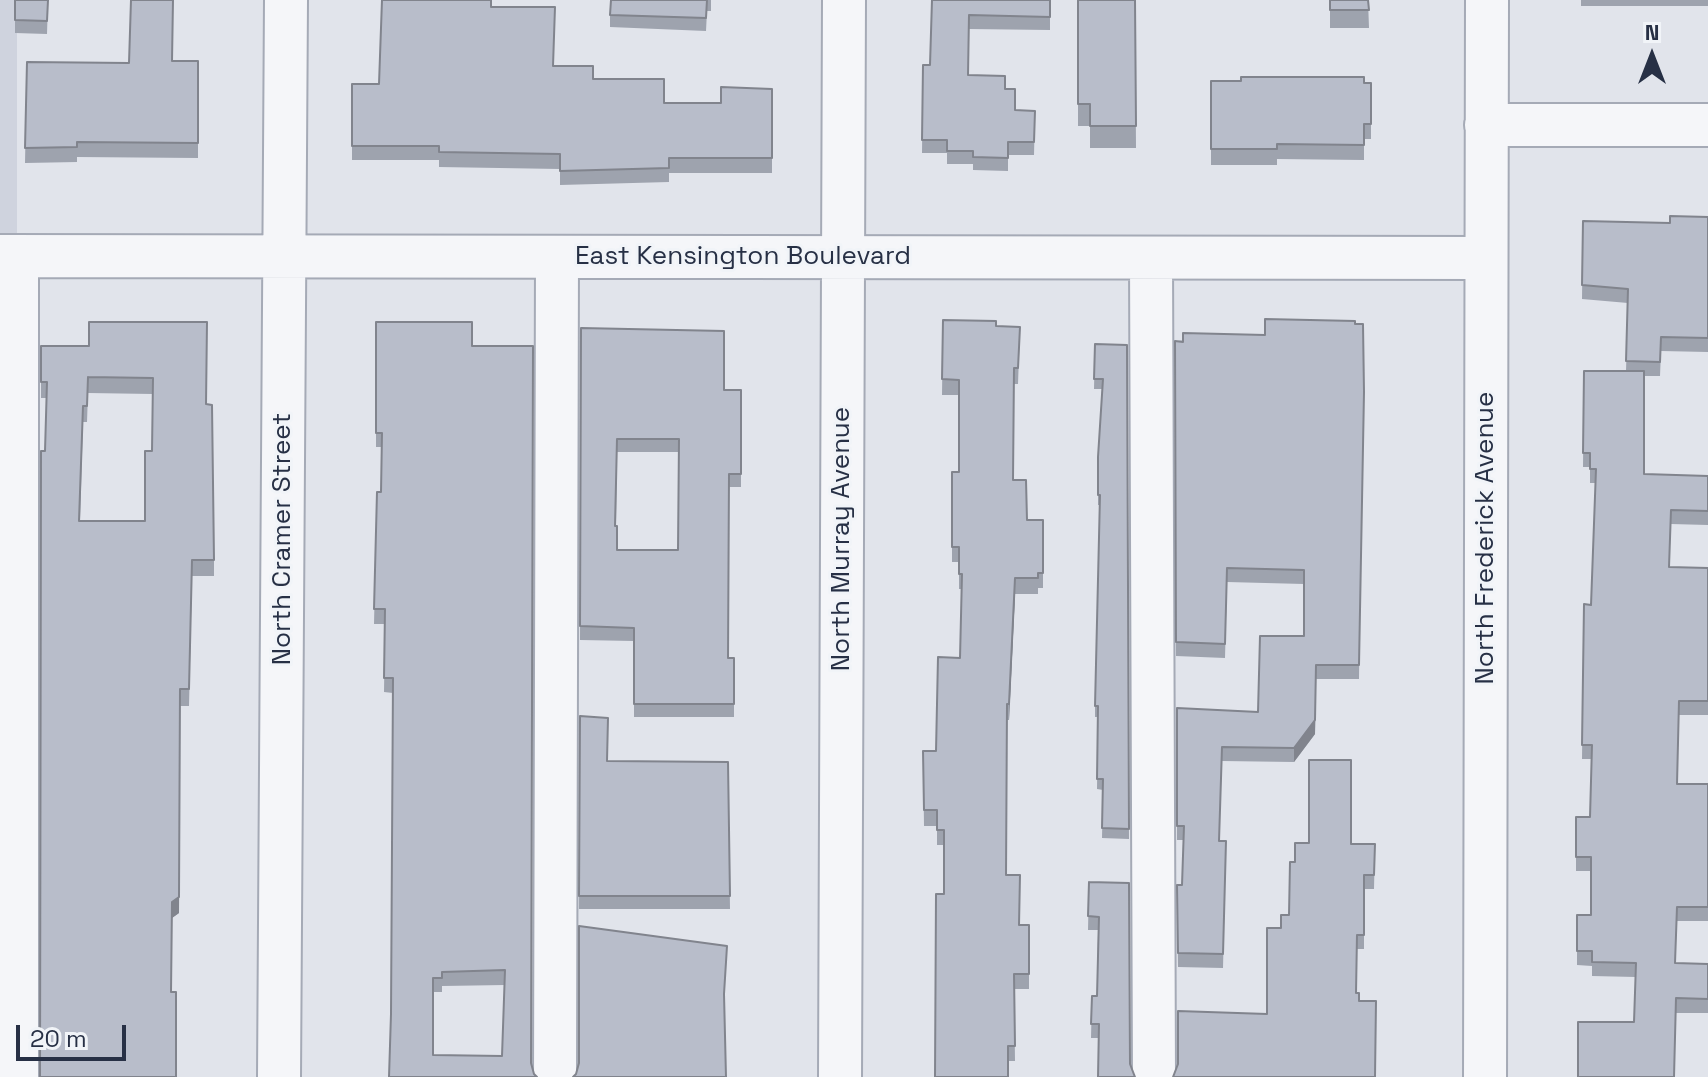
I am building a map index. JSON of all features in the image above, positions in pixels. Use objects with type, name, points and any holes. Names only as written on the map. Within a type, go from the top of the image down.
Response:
[{"type":"street","name":"North Cramer Street","points":[[279,1077],[286,0]]},
{"type":"street","name":"North Murray Avenue","points":[[840,1077],[844,0]]},
{"type":"street","name":"North Frederick Avenue","points":[[1485,1077],[1487,0]]},
{"type":"street","points":[[1486,125],[1708,125]]},
{"type":"street","name":"East Kensington Boulevard","points":[[8,256],[1486,258]]},
{"type":"street","points":[[8,256],[8,988],[17,1077]]},
{"type":"street","points":[[555,1077],[557,257]]},
{"type":"street","points":[[1151,259],[1154,1077]]},
{"type":"shaded area","points":[[0,0],[17,0],[17,540],[0,540]]},
{"type":"building","points":[[15,0],[48,0],[47,21],[15,20]]},
{"type":"building","points":[[131,0],[173,0],[172,61],[198,61],[198,143],[77,142],[77,147],[25,148],[27,62],[129,63]]},
{"type":"building","points":[[382,0],[491,0],[491,7],[555,7],[553,66],[593,66],[593,79],[664,79],[664,103],[721,103],[721,87],[772,89],[772,158],[669,158],[669,168],[560,171],[560,154],[439,152],[439,146],[352,146],[352,84],[379,84]]},
{"type":"building","points":[[611,0],[707,0],[706,18],[610,15]]},
{"type":"building","points":[[932,0],[1050,0],[1050,17],[969,15],[968,75],[1005,76],[1005,89],[1015,89],[1015,110],[1035,111],[1034,142],[1008,142],[1008,158],[973,157],[973,151],[947,151],[947,140],[922,140],[923,65],[930,65]]},
{"type":"building","points":[[1078,0],[1135,0],[1136,126],[1090,126],[1090,104],[1078,104]]},
{"type":"building","points":[[1330,0],[1368,0],[1369,10],[1330,10]]},
{"type":"building","points":[[1241,77],[1364,77],[1364,83],[1371,83],[1371,124],[1364,124],[1364,145],[1277,144],[1277,149],[1211,149],[1211,81],[1241,81]]},
{"type":"building","points":[[1670,216],[1708,217],[1708,338],[1661,337],[1660,362],[1626,361],[1628,289],[1582,285],[1583,221],[1670,223]]},
{"type":"building","points":[[1265,319],[1355,321],[1355,324],[1363,324],[1359,665],[1316,665],[1315,720],[1294,748],[1222,747],[1219,841],[1226,841],[1223,954],[1178,953],[1177,885],[1182,885],[1184,826],[1177,826],[1177,708],[1258,712],[1260,636],[1304,636],[1304,570],[1227,568],[1225,644],[1176,642],[1175,341],[1183,342],[1183,333],[1265,335]]},
{"type":"building","points":[[943,320],[996,321],[996,326],[1020,327],[1018,368],[1014,368],[1013,480],[1026,480],[1027,520],[1043,520],[1043,573],[1038,573],[1038,578],[1015,578],[1007,704],[1006,875],[1020,875],[1019,925],[1029,925],[1029,974],[1014,974],[1015,1046],[1008,1046],[1008,1077],[935,1077],[936,894],[944,894],[944,830],[937,830],[937,810],[924,810],[923,751],[936,751],[938,657],[960,658],[962,574],[959,574],[959,547],[952,547],[952,472],[959,472],[959,380],[942,379]]},
{"type":"building","points":[[89,322],[207,322],[206,404],[212,405],[214,560],[192,560],[189,689],[180,689],[179,897],[172,902],[171,992],[176,992],[176,1077],[40,1077],[41,451],[45,451],[47,382],[41,382],[41,346],[89,346]],"holes":[[[88,377],[153,378],[152,451],[145,451],[145,521],[79,521],[83,406],[87,406]]]},
{"type":"building","points":[[376,322],[472,322],[472,346],[533,346],[531,1063],[537,1077],[389,1077],[393,678],[384,678],[385,609],[374,609],[382,433],[376,433]],"holes":[[[505,970],[502,1056],[433,1055],[433,978],[442,978],[442,972]]]},
{"type":"building","points":[[581,328],[724,331],[724,390],[741,390],[741,474],[729,474],[728,658],[734,658],[734,704],[634,704],[634,628],[580,626]],"holes":[[[617,439],[679,439],[678,550],[617,550]]]},
{"type":"building","points":[[1095,344],[1127,345],[1129,829],[1102,828],[1103,779],[1097,779],[1098,457],[1103,379],[1094,379]]},
{"type":"building","points":[[1584,371],[1644,371],[1644,474],[1708,476],[1708,511],[1671,510],[1669,567],[1708,568],[1708,701],[1679,701],[1677,784],[1708,784],[1708,907],[1677,907],[1675,963],[1708,964],[1708,999],[1676,998],[1674,1077],[1578,1077],[1578,1022],[1634,1022],[1636,963],[1592,962],[1592,951],[1577,951],[1577,915],[1591,915],[1591,857],[1576,857],[1576,817],[1590,817],[1592,745],[1582,745],[1584,604],[1591,605],[1596,469],[1590,469],[1590,453],[1583,453]]},
{"type":"building","points":[[580,716],[608,718],[607,761],[728,762],[730,896],[579,896]]},
{"type":"building","points":[[1309,760],[1351,760],[1351,844],[1375,844],[1374,875],[1364,875],[1364,935],[1357,935],[1356,993],[1359,993],[1359,1001],[1376,1001],[1375,1077],[1173,1077],[1178,1064],[1178,1011],[1267,1014],[1267,928],[1281,928],[1281,915],[1289,915],[1290,862],[1295,862],[1295,843],[1309,843]]},
{"type":"building","points":[[1089,882],[1129,883],[1130,1064],[1135,1077],[1098,1077],[1099,1024],[1091,1024],[1092,996],[1097,996],[1099,917],[1088,916]]},
{"type":"building","points":[[579,926],[727,946],[724,994],[726,1077],[573,1077],[579,1063]]}]
